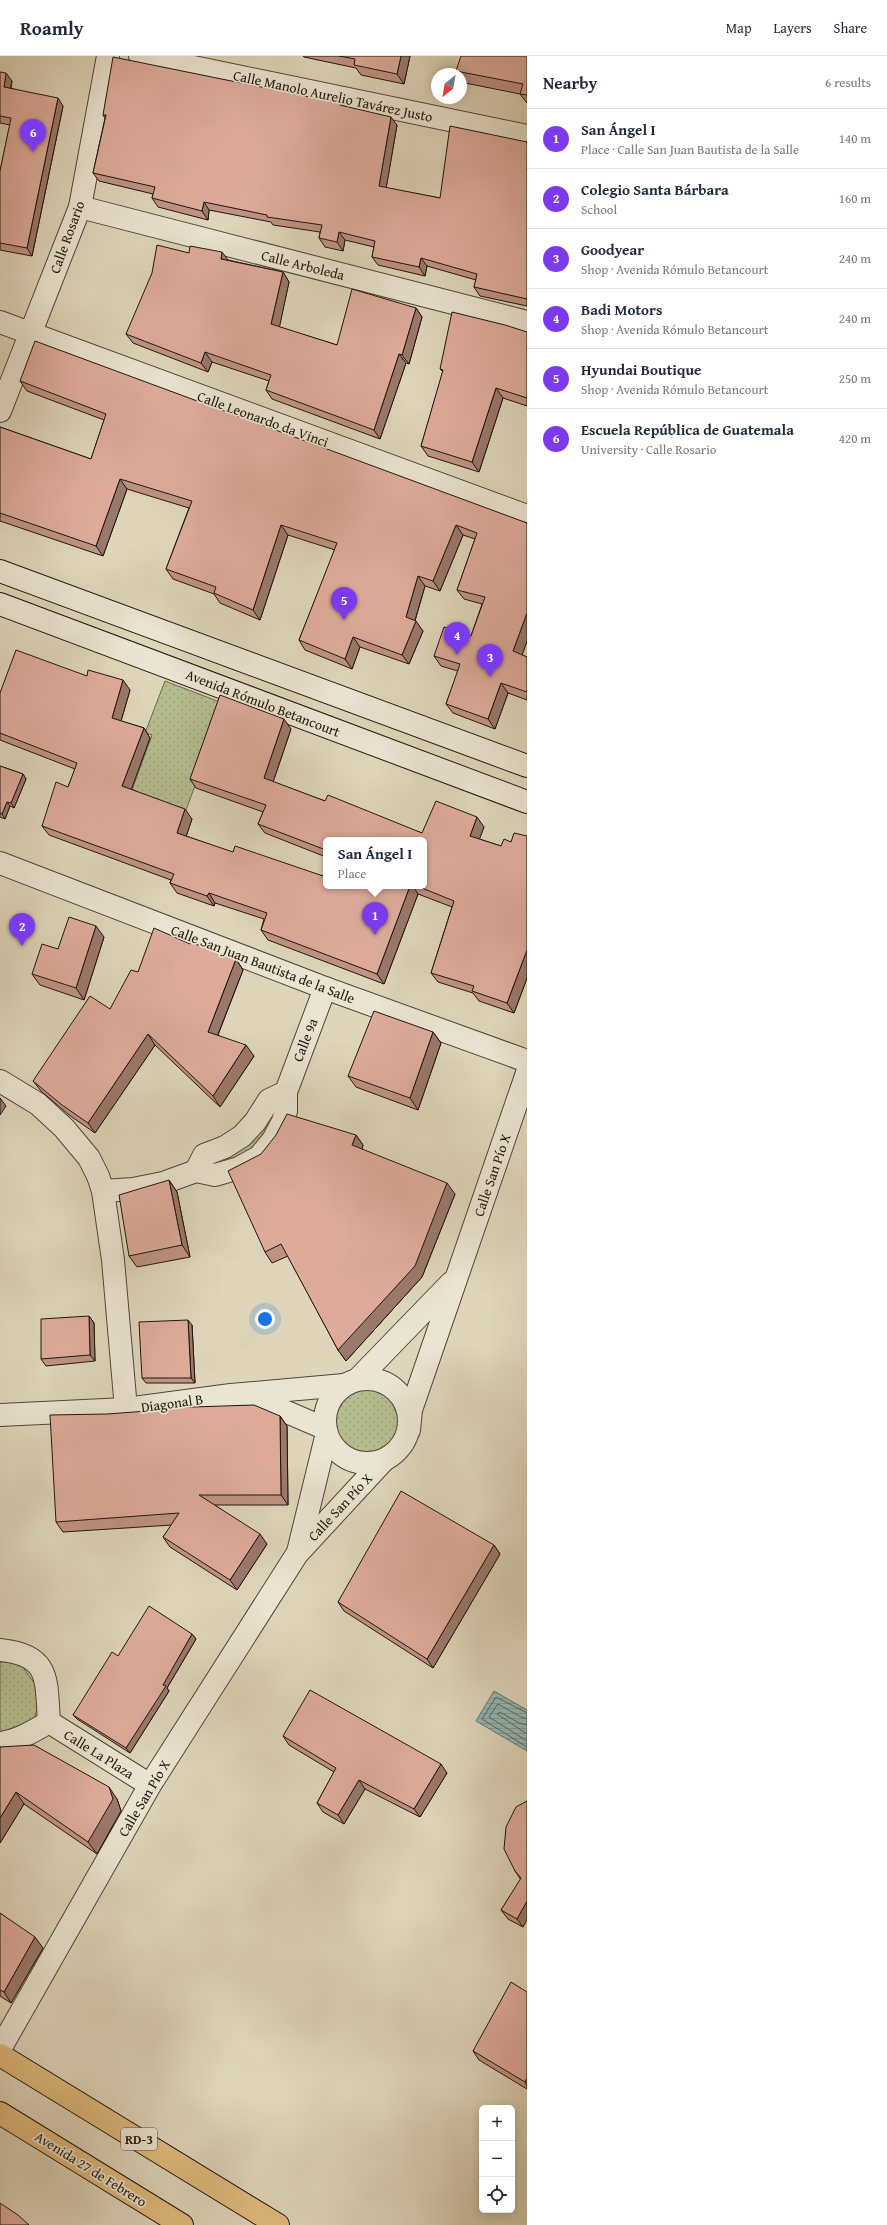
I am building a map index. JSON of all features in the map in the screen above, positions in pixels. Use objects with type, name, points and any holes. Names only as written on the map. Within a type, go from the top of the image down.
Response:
[{"type":"highway","name":"RD-3","points":[[0,2055],[278,2225]]},
{"type":"highway","name":"Avenida 27 de Febrero","points":[[0,2113],[182,2225]]},
{"type":"street","name":"Calle Rosario","points":[[0,411],[80,207],[108,56]]},
{"type":"street","name":"Calle Manolo Aurelio Tavárez Justo","points":[[140,56],[527,136]]},
{"type":"street","name":"Calle Arboleda","points":[[80,207],[527,322]]},
{"type":"street","name":"Calle Leonardo da Vinci","points":[[0,322],[527,516]]},
{"type":"street","points":[[0,571],[527,766]]},
{"type":"street","name":"Avenida Rómulo Betancourt","points":[[0,604],[527,802]]},
{"type":"street","name":"Calle San Juan Bautista de la Salle","points":[[0,863],[324,988],[527,1061]]},
{"type":"street","name":"Calle 9a","points":[[103,1191],[133,1189],[163,1183],[196,1171],[215,1175],[239,1168],[259,1157],[273,1140],[283,1121],[286,1111],[286,1092],[324,988]]},
{"type":"street","name":"Calle San Pío X","points":[[409,1430],[411,1410],[527,1073]]},
{"type":"street","points":[[0,1081],[38,1104],[64,1128],[89,1158],[98,1176],[103,1191],[113,1260],[126,1409]]},
{"type":"street","name":"Calle San Pío X","points":[[351,1382],[456,1278]]},
{"type":"street","points":[[372,1379],[385,1383],[397,1391],[405,1402],[409,1416],[409,1430],[404,1443],[395,1454],[383,1461],[369,1464],[355,1462],[332,1447],[325,1432],[327,1406],[334,1394],[351,1382],[372,1379]]},
{"type":"street","name":"Diagonal B","points":[[0,1415],[126,1409],[231,1395],[351,1382]]},
{"type":"street","points":[[231,1395],[268,1404],[325,1432]]},
{"type":"street","name":"Calle San Pío X","points":[[297,1554],[325,1432]]},
{"type":"street","name":"Calle San Pío X","points":[[0,2049],[150,1785],[297,1554],[383,1461]]},
{"type":"street","name":"Calle La Plaza","points":[[0,1650],[18,1651],[38,1664],[46,1678],[48,1722]]},
{"type":"street","name":"Calle La Plaza","points":[[48,1722],[150,1785]]},
{"type":"street","name":"Calle La Plaza","points":[[0,1743],[8,1742],[34,1731],[48,1722]]},
{"type":"green space","points":[[165,681],[225,704],[185,813],[131,793],[152,735],[145,733]]},
{"type":"green space","points":[[280,1104],[273,1131],[236,1161],[205,1163]]},
{"type":"green space","points":[[366,1387],[379,1390],[389,1397],[396,1407],[399,1420],[396,1433],[389,1443],[379,1450],[366,1453],[353,1450],[343,1443],[336,1433],[333,1420],[336,1407],[343,1397],[353,1390]]},
{"type":"green space","points":[[0,1662],[19,1662],[41,1692],[35,1717],[17,1731],[0,1734]]},
{"type":"water","points":[[494,1691],[527,1710],[527,1751],[476,1721]]},
{"type":"building","points":[[339,56],[401,56],[397,74],[354,65],[355,59]]},
{"type":"building","points":[[461,56],[527,56],[527,95],[520,94],[523,84],[467,73],[467,68],[457,68]]},
{"type":"building","points":[[113,57],[340,103],[340,105],[391,117],[379,186],[440,198],[450,126],[527,142],[527,299],[474,287],[477,274],[421,258],[419,267],[372,257],[375,241],[339,232],[337,242],[319,238],[322,225],[267,217],[267,215],[204,202],[202,211],[152,198],[155,187],[93,173],[106,115],[103,115]]},
{"type":"building","points":[[0,72],[6,73],[4,87],[58,98],[27,248],[0,243],[0,171],[11,118],[0,116]]},
{"type":"building","points":[[157,245],[189,253],[190,246],[222,252],[221,259],[283,272],[271,324],[337,345],[352,289],[416,308],[402,355],[399,354],[374,430],[266,390],[271,375],[205,352],[201,363],[126,334],[152,273]]},
{"type":"building","points":[[452,312],[527,332],[527,398],[496,388],[472,462],[421,446],[443,370],[440,369]]},
{"type":"building","points":[[35,341],[527,523],[527,613],[513,651],[527,657],[527,692],[501,683],[488,719],[446,704],[460,664],[434,656],[444,627],[471,636],[485,597],[457,590],[477,533],[456,525],[433,581],[418,576],[406,617],[416,621],[402,655],[353,637],[345,659],[299,640],[337,543],[281,525],[253,610],[214,593],[216,587],[166,569],[192,501],[120,479],[96,546],[0,513],[0,427],[91,459],[106,414],[20,381]]},
{"type":"building","points":[[16,650],[87,676],[88,670],[123,680],[112,718],[144,728],[122,786],[185,809],[177,833],[233,852],[235,846],[323,876],[323,889],[409,889],[377,974],[261,930],[267,913],[209,893],[207,896],[170,883],[174,874],[42,826],[56,782],[68,787],[77,763],[0,733],[0,693]]},
{"type":"building","points":[[220,695],[284,719],[264,778],[325,801],[328,795],[422,833],[436,801],[477,817],[470,836],[501,846],[504,839],[511,842],[514,833],[527,836],[527,950],[507,1003],[472,991],[474,986],[431,973],[454,901],[424,889],[427,889],[427,837],[323,837],[323,849],[258,824],[266,805],[190,779]]},
{"type":"building","points":[[0,766],[23,774],[11,803],[7,802],[2,814],[0,813]]},
{"type":"building","points":[[69,917],[96,926],[76,988],[32,974],[42,944],[58,949]]},
{"type":"building","points":[[154,928],[190,944],[190,942],[236,959],[208,1032],[246,1045],[213,1096],[148,1034],[88,1123],[62,1105],[33,1081],[90,996],[110,1009],[131,970],[138,972]]},
{"type":"building","points":[[374,1011],[433,1032],[410,1098],[348,1076]]},
{"type":"building","points":[[287,1114],[356,1135],[352,1145],[447,1183],[415,1266],[338,1350],[281,1244],[265,1252],[228,1171],[261,1154],[276,1135]]},
{"type":"building","points":[[169,1180],[182,1245],[129,1256],[119,1195]]},
{"type":"building","points":[[89,1316],[90,1355],[41,1359],[41,1319]]},
{"type":"building","points":[[188,1320],[191,1378],[142,1378],[139,1322]]},
{"type":"building","points":[[254,1405],[280,1416],[281,1495],[199,1495],[260,1534],[230,1580],[163,1537],[179,1513],[56,1522],[50,1415],[107,1414],[161,1410],[161,1408]]},
{"type":"building","points":[[401,1491],[494,1545],[427,1659],[338,1602]]},
{"type":"building","points":[[149,1606],[192,1634],[163,1685],[166,1686],[126,1748],[73,1715],[112,1652],[118,1656]]},
{"type":"building","points":[[310,1690],[441,1764],[414,1809],[359,1780],[338,1815],[317,1803],[336,1768],[283,1736]]},
{"type":"building","points":[[34,1745],[109,1787],[113,1799],[88,1842],[16,1792],[0,1818],[0,1747]]},
{"type":"building","points":[[527,1801],[527,1901],[517,1919],[501,1910],[521,1878],[515,1871],[504,1849],[506,1827],[516,1807]]},
{"type":"building","points":[[0,1913],[35,1937],[4,1992],[0,1990]]},
{"type":"building","points":[[511,1982],[527,1992],[527,2078],[525,2082],[473,2051]]},
{"type":"building","points":[[0,2203],[18,2215],[29,2225],[0,2225]]},
{"type":"place","name":"Escuela República de Guatemala","points":[[33,152]]},
{"type":"place","name":"Hyundai Boutique","points":[[344,620]]},
{"type":"place","name":"Badi Motors","points":[[457,655]]},
{"type":"place","name":"Goodyear","points":[[490,677]]},
{"type":"place","name":"San Ángel I","points":[[375,935]]},
{"type":"place","name":"Colegio Santa Bárbara","points":[[22,946]]}]
